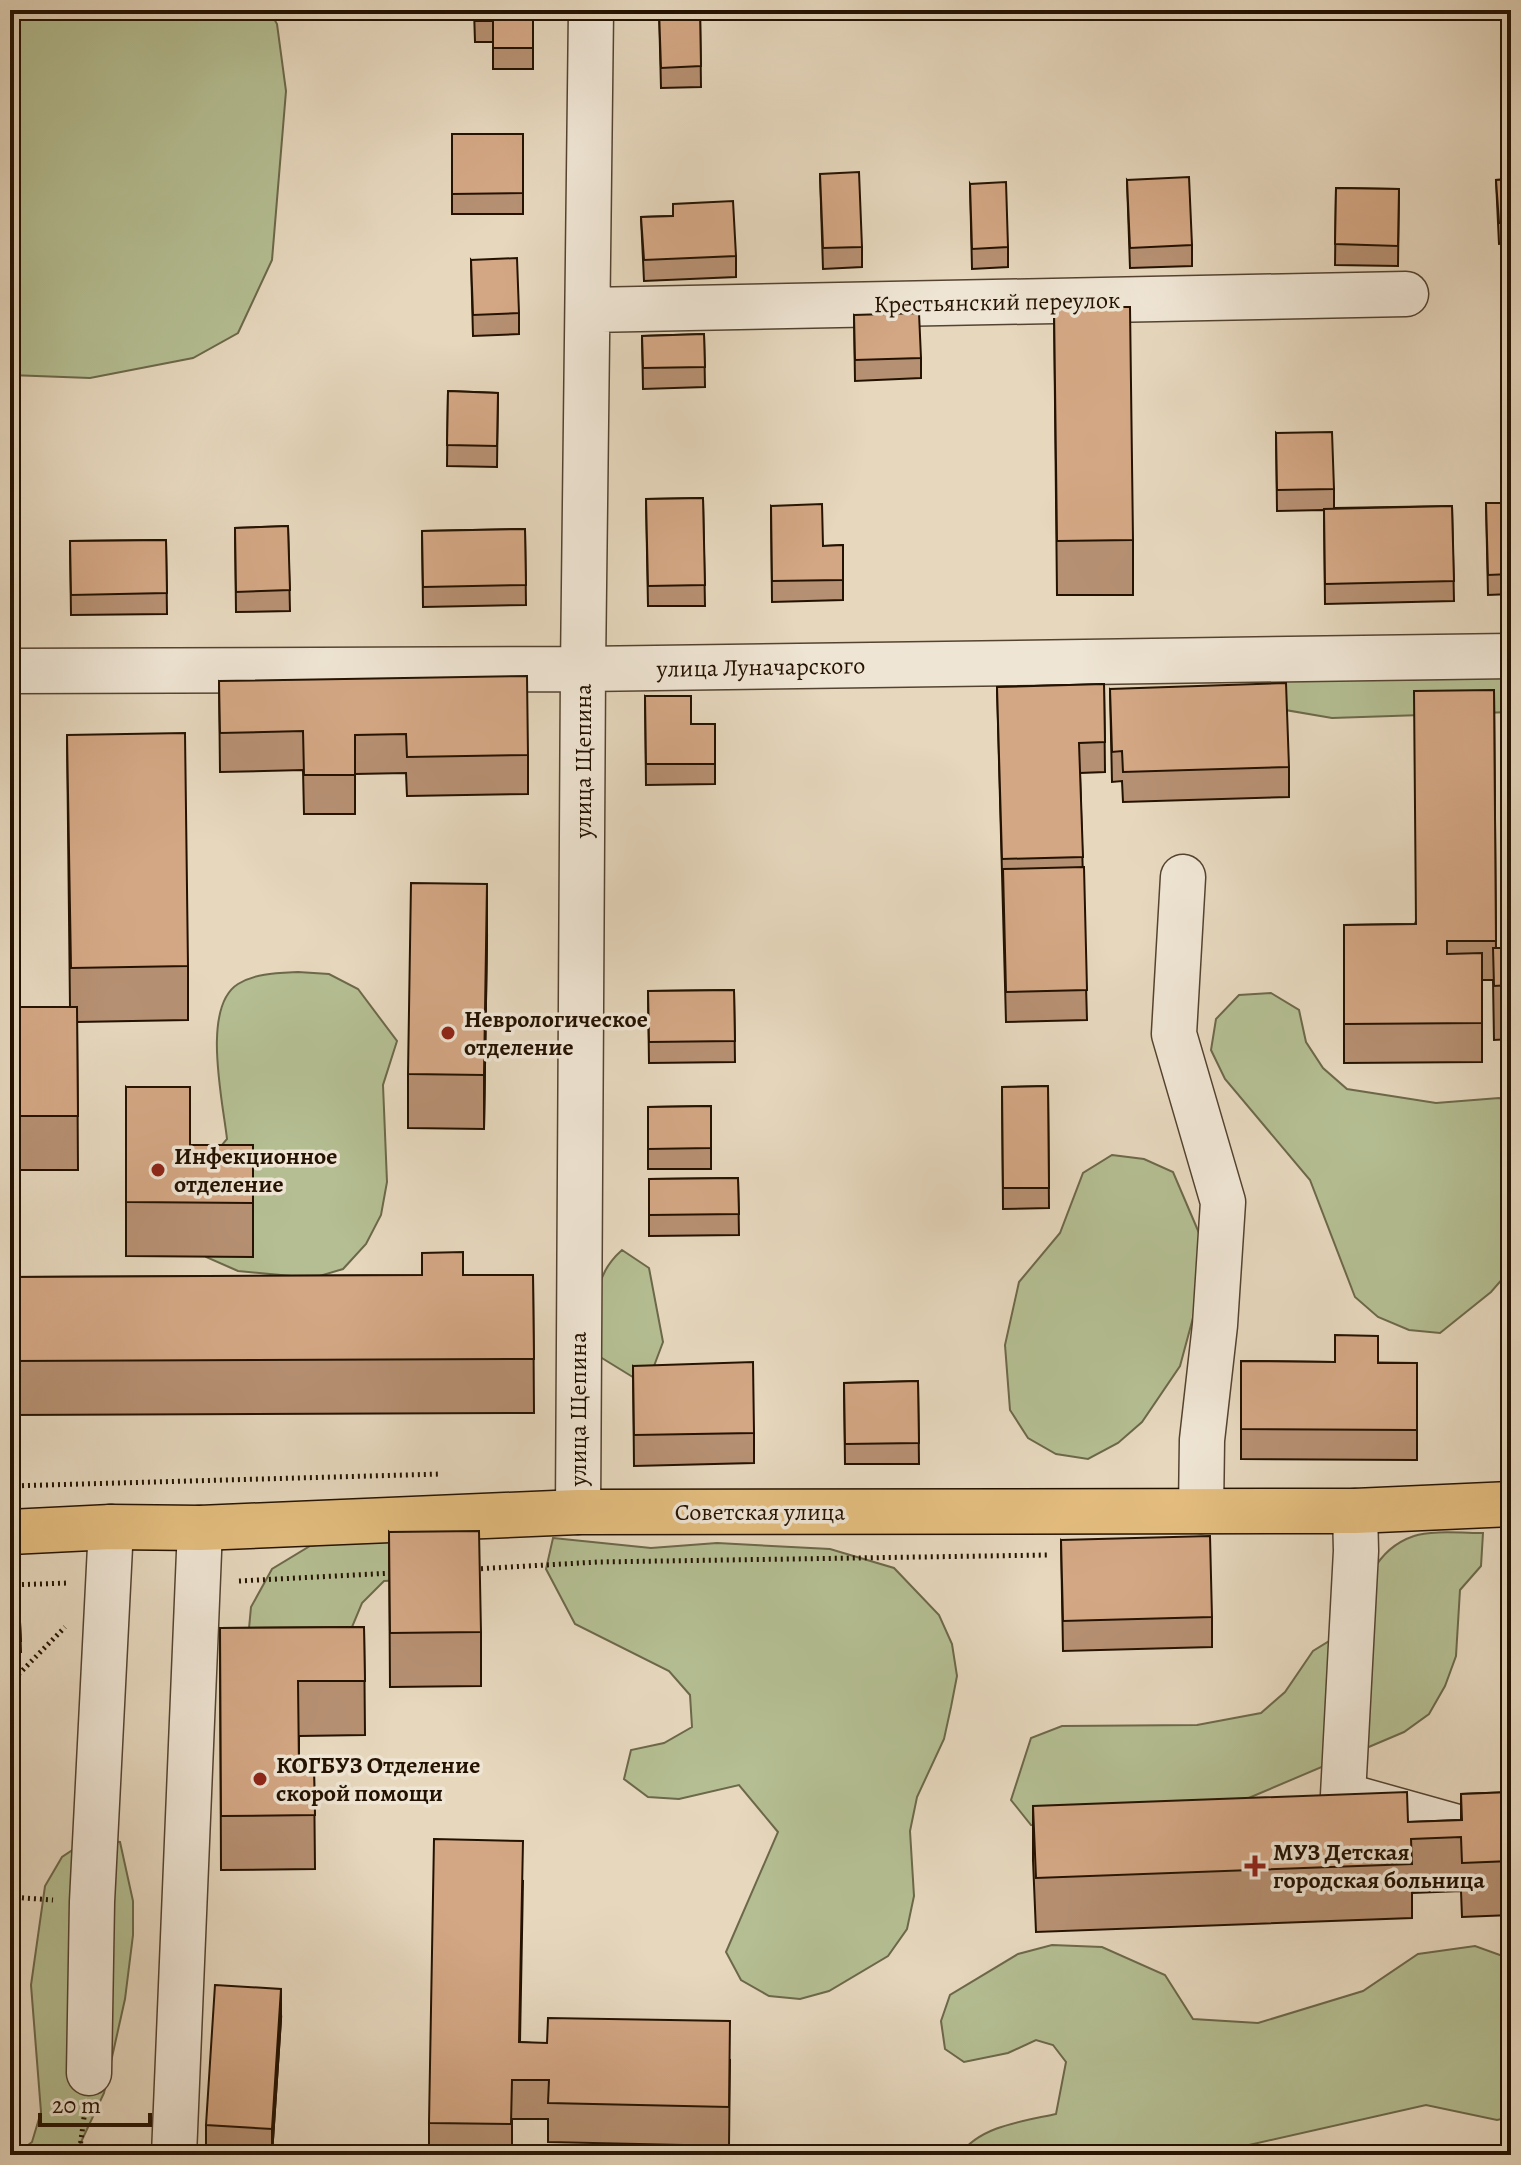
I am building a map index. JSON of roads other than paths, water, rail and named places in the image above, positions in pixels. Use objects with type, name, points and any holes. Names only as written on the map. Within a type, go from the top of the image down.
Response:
[{"type":"main road","name":"Советская улица","points":[[10,1532],[111,1527],[200,1528],[578,1512],[1355,1511],[1511,1504]]},
{"type":"street","name":"улица Щепина","points":[[578,1512],[591,10]]},
{"type":"street","name":"Крестьянский переулок","points":[[589,310],[1406,294]]},
{"type":"street","name":"улица Луначарского","points":[[10,671],[583,669],[1511,656]]},
{"type":"street","points":[[1183,877],[1174,1034],[1223,1202],[1215,1325],[1202,1440],[1201,1511]]},
{"type":"street","points":[[1343,1795],[1356,1551],[1355,1511]]},
{"type":"street","points":[[89,2073],[92,1902],[111,1527]]},
{"type":"street","points":[[174,2155],[200,1528]]},
{"type":"street","points":[[1297,1798],[1343,1795],[1457,1827],[1511,1828]]},
{"type":"place","name":"Неврологическое отделение","points":[[448,1033]]},
{"type":"place","name":"Инфекционное отделение","points":[[158,1170]]},
{"type":"place","name":"КОГБУЗ Отделение скорой помощи","points":[[260,1779]]},
{"type":"place","name":"МУЗ Детская городская больница","points":[[1255,1866]]}]
